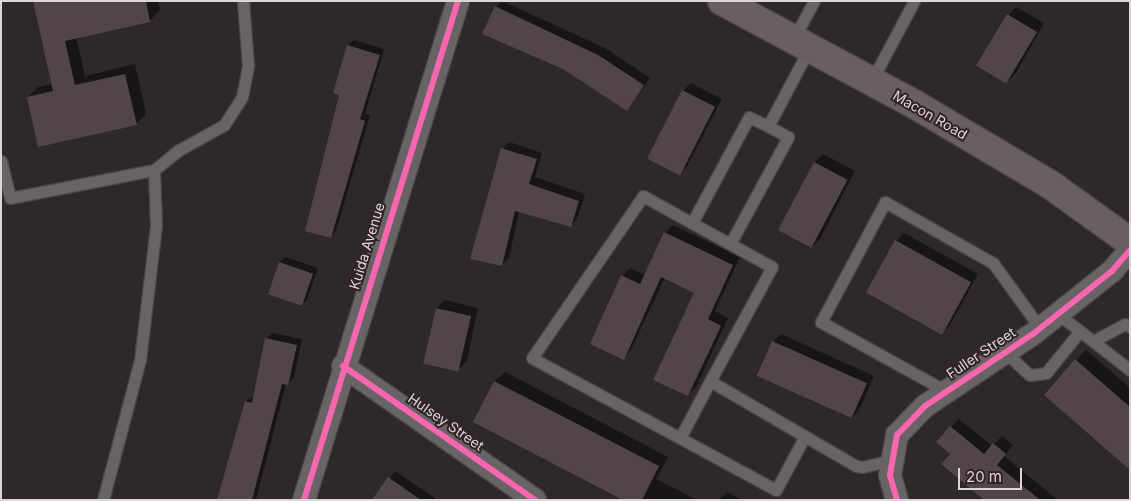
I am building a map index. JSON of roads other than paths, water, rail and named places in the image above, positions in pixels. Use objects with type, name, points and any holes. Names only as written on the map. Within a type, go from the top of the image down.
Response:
[{"type":"main road","name":"Macon Road","points":[[733,4],[1051,185],[1130,242]]},
{"type":"street","name":"Kuida Avenue","points":[[304,500],[343,366],[458,1]]},
{"type":"street","name":"Fuller Street","points":[[897,500],[890,475],[897,435],[925,406],[1058,314],[1112,271],[1130,250]]},
{"type":"street","name":"Hulsey Street","points":[[343,366],[534,500]]},
{"type":"lane","points":[[1,161],[10,198],[154,170],[179,150],[224,125],[242,97],[248,65],[243,1]]},
{"type":"lane","points":[[768,126],[801,44],[814,1]]},
{"type":"lane","points":[[871,82],[914,1]]},
{"type":"lane","points":[[692,223],[750,117],[788,137],[730,244]]},
{"type":"lane","points":[[103,500],[140,360],[156,225],[154,170]]},
{"type":"lane","points":[[680,438],[772,267],[643,196],[532,358],[776,490],[805,436]]},
{"type":"lane","points":[[946,391],[821,322],[885,202],[993,263],[1040,328]]},
{"type":"lane","points":[[1058,314],[1130,370]]},
{"type":"lane","points":[[1093,341],[1125,324],[1130,327]]},
{"type":"lane","points":[[1005,352],[1030,376],[1046,373],[1080,331]]},
{"type":"lane","points":[[710,381],[856,466],[862,467],[892,460]]}]
